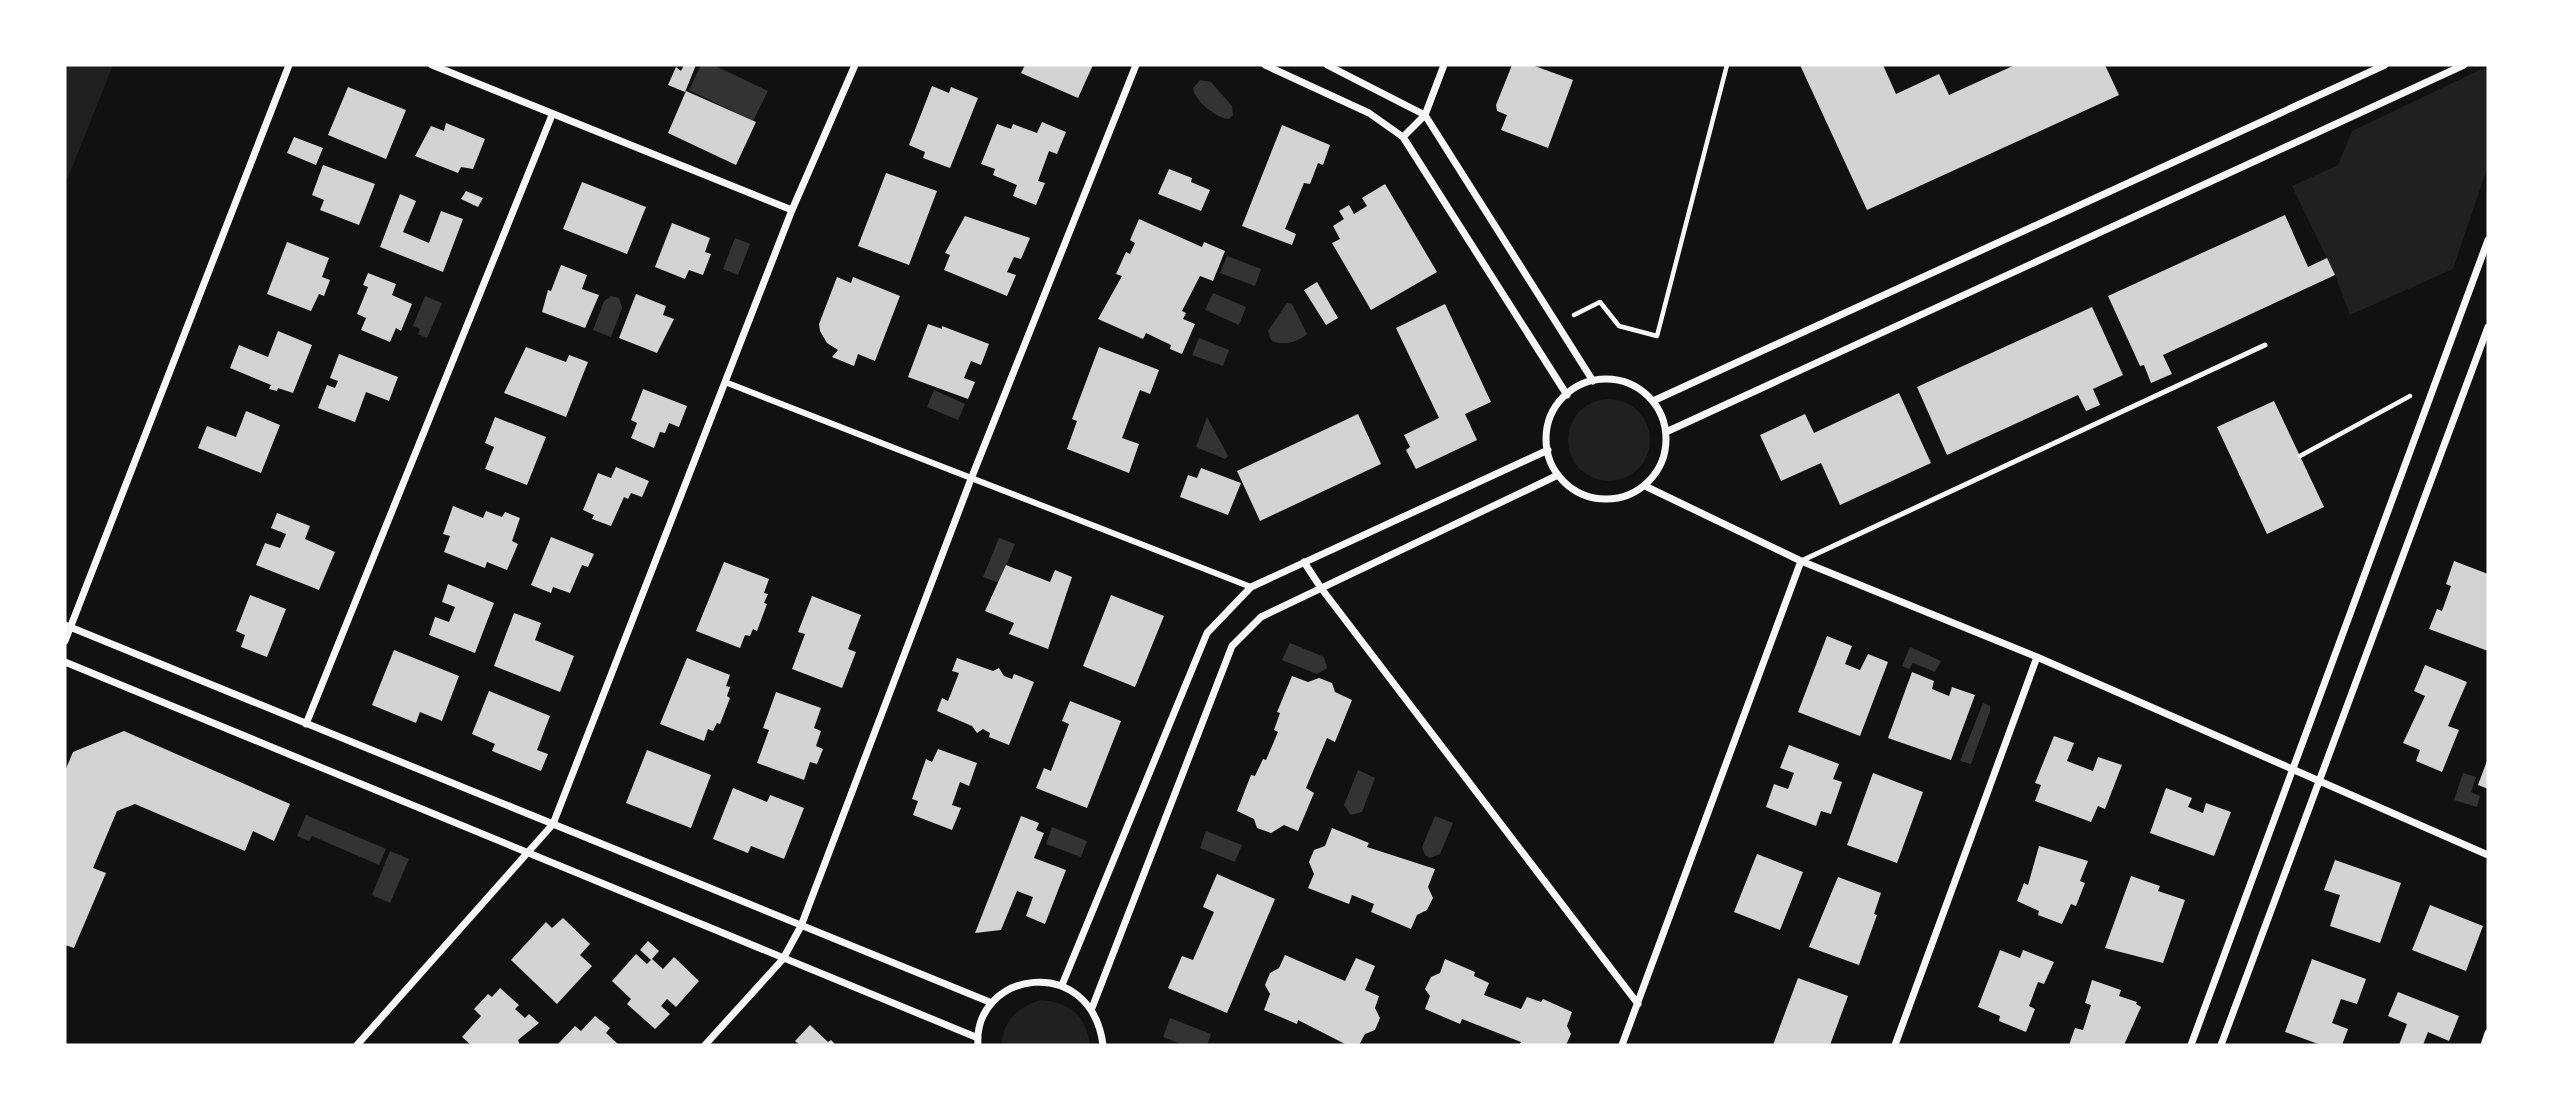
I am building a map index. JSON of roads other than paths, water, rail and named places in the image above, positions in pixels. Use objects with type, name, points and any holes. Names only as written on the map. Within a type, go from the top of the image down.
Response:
[{"type":"street","points":[[65,641],[67,626],[289,65]]},
{"type":"street","points":[[432,65],[792,211]]},
{"type":"street","points":[[357,1045],[553,824],[792,211],[855,65]]},
{"type":"street","points":[[705,1045],[783,959],[801,926],[971,479],[1136,65]]},
{"type":"street","points":[[1265,65],[1369,113],[1404,137],[1567,395]]},
{"type":"street","points":[[1327,65],[1425,115],[1593,381]]},
{"type":"street","points":[[1404,137],[1425,115],[1444,65]]},
{"type":"street","points":[[1653,401],[2385,65]]},
{"type":"street","points":[[1666,432],[2464,65]]},
{"type":"street","points":[[306,724],[552,115]]},
{"type":"street","points":[[2191,1045],[2488,240]]},
{"type":"street","points":[[2221,1045],[2488,327]]},
{"type":"street","points":[[1613,380],[1629,384],[1653,401],[1666,432],[1665,452],[1658,470],[1645,486],[1629,495],[1594,498],[1568,486],[1558,475],[1548,450],[1547,432],[1552,415],[1567,395],[1593,381],[1613,380]]},
{"type":"street","points":[[725,382],[1251,587]]},
{"type":"street","points":[[1062,985],[1207,633],[1251,587],[1548,450]]},
{"type":"street","points":[[1092,1008],[1233,646],[1261,617],[1558,475]]},
{"type":"street","points":[[1645,486],[1801,561],[2037,657],[2488,855]]},
{"type":"street","points":[[1622,1045],[1801,561]]},
{"type":"street","points":[[1304,562],[1321,588],[1638,1004]]},
{"type":"street","points":[[67,626],[992,1003]]},
{"type":"street","points":[[1895,1045],[2037,657]]},
{"type":"street","points":[[65,662],[978,1042],[982,1020],[992,1003],[1007,991],[1024,983],[1044,981],[1062,985],[1079,994],[1092,1008],[1100,1026],[1103,1045]]},
{"type":"street","points":[[2484,1045],[2488,1033]]},
{"type":"lane","points":[[1801,561],[2265,345]]}]
